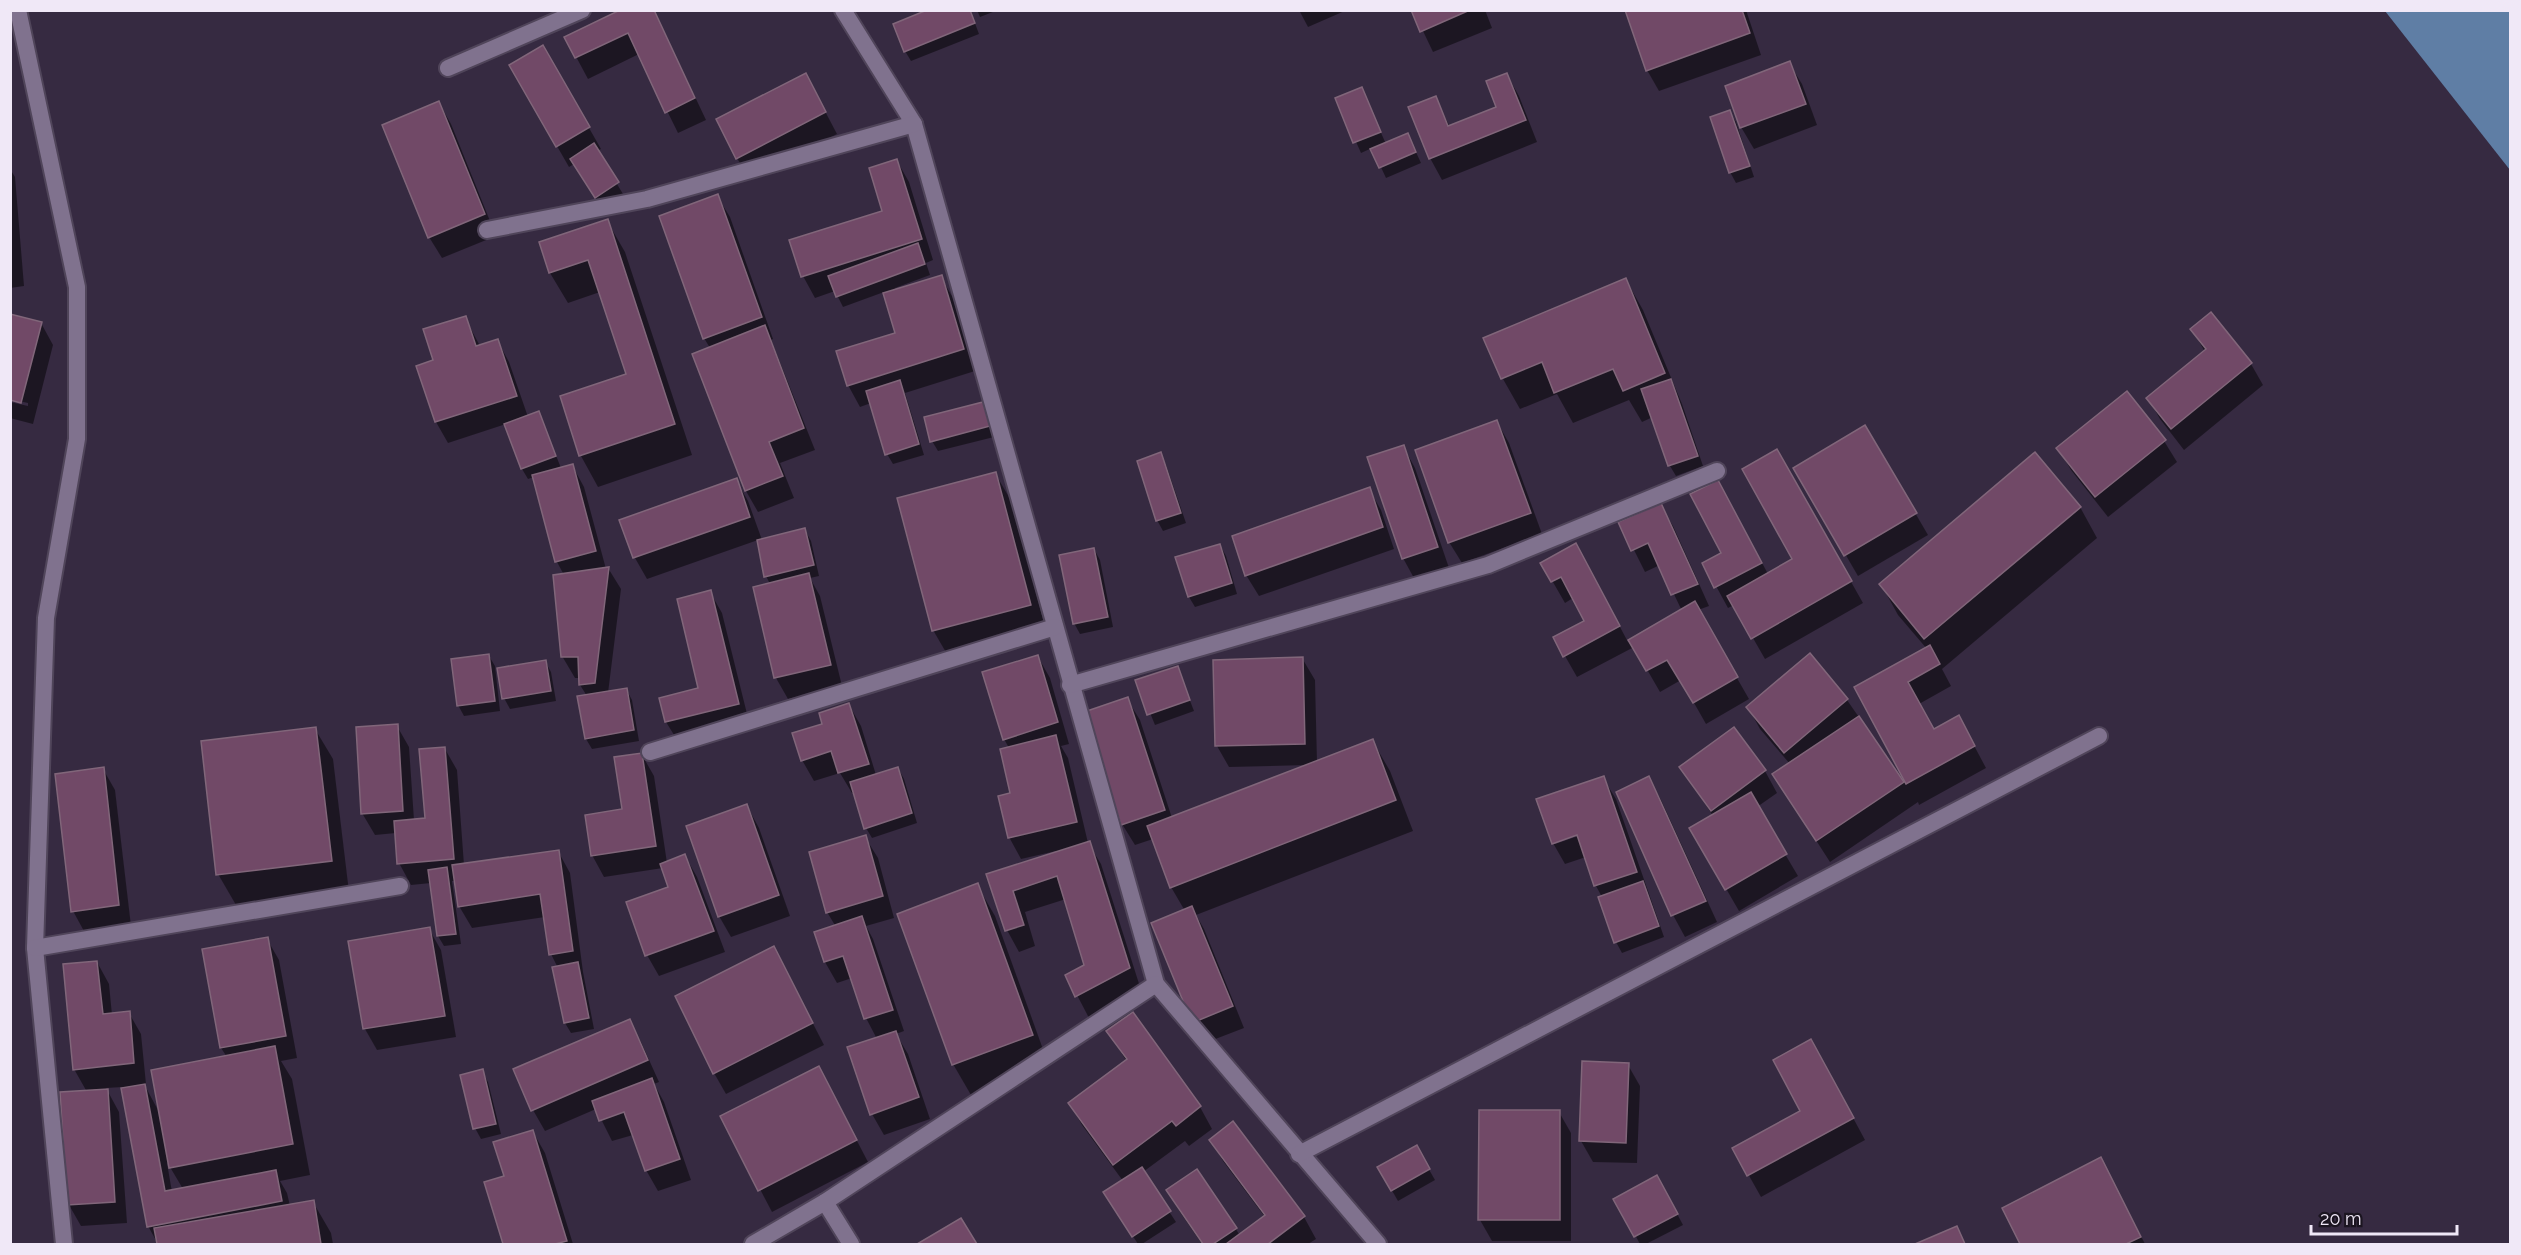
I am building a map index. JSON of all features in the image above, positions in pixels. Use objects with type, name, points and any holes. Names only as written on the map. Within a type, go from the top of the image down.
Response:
[{"type":"street","points":[[18,10],[77,287],[77,439],[46,618],[34,948],[64,1245]]},
{"type":"street","points":[[448,68],[582,10]]},
{"type":"street","points":[[843,10],[914,124],[1156,984],[1378,1245]]},
{"type":"street","points":[[487,230],[647,199],[914,124]]},
{"type":"street","points":[[1070,685],[1488,565],[1717,471]]},
{"type":"street","points":[[650,752],[1054,627]]},
{"type":"street","points":[[1299,1154],[2100,736]]},
{"type":"street","points":[[34,948],[400,886]]},
{"type":"street","points":[[753,1245],[825,1202],[1156,984]]},
{"type":"street","points":[[825,1202],[851,1245]]},
{"type":"water","points":[[2385,11],[2510,11],[2510,170]]},
{"type":"building","points":[[620,10],[654,10],[695,98],[665,113],[628,33],[575,58],[564,37]]},
{"type":"building","points":[[927,10],[970,10],[975,23],[904,52],[893,24]]},
{"type":"building","points":[[1411,10],[1470,10],[1420,32]]},
{"type":"building","points":[[1625,10],[1742,10],[1750,33],[1646,71]]},
{"type":"building","points":[[543,45],[590,127],[556,147],[509,65]]},
{"type":"building","points":[[1790,61],[1806,104],[1740,128],[1725,86]]},
{"type":"building","points":[[806,73],[826,112],[736,159],[716,119]]},
{"type":"building","points":[[1507,73],[1526,120],[1429,159],[1408,107],[1436,96],[1448,126],[1496,107],[1486,81]]},
{"type":"building","points":[[1362,87],[1381,132],[1353,143],[1335,98]]},
{"type":"building","points":[[439,101],[485,214],[428,238],[382,125]]},
{"type":"building","points":[[1730,110],[1750,166],[1729,173],[1710,117]]},
{"type":"building","points":[[1408,133],[1416,152],[1379,168],[1370,149]]},
{"type":"building","points":[[594,143],[619,182],[595,198],[570,159]]},
{"type":"building","points":[[897,159],[922,239],[801,277],[789,240],[882,211],[869,168]]},
{"type":"building","points":[[718,194],[762,317],[703,339],[659,216]]},
{"type":"building","points":[[608,219],[675,424],[579,456],[560,396],[626,374],[588,260],[549,273],[539,242]]},
{"type":"building","points":[[918,243],[925,264],[836,297],[828,276]]},
{"type":"building","points":[[942,275],[964,349],[847,386],[836,351],[895,333],[883,293]]},
{"type":"building","points":[[1626,278],[1665,373],[1623,391],[1613,369],[1554,393],[1542,362],[1501,379],[1483,338]]},
{"type":"building","points":[[2211,312],[2252,363],[2171,429],[2146,398],[2206,349],[2190,329]]},
{"type":"building","points":[[10,314],[42,322],[21,403],[10,400]]},
{"type":"building","points":[[466,316],[476,346],[498,339],[517,396],[435,422],[416,366],[433,360],[423,329]]},
{"type":"building","points":[[765,325],[804,428],[769,442],[783,476],[745,491],[692,354]]},
{"type":"building","points":[[1671,379],[1698,456],[1668,466],[1641,389]]},
{"type":"building","points":[[900,380],[919,444],[885,455],[866,391]]},
{"type":"building","points":[[2127,391],[2166,440],[2095,497],[2056,448]]},
{"type":"building","points":[[983,402],[990,426],[930,442],[924,417]]},
{"type":"building","points":[[539,411],[556,456],[521,469],[504,424]]},
{"type":"building","points":[[1497,420],[1531,513],[1448,543],[1415,450]]},
{"type":"building","points":[[1865,425],[1917,513],[1844,556],[1793,468]]},
{"type":"building","points":[[1404,445],[1438,547],[1402,559],[1367,457]]},
{"type":"building","points":[[1777,449],[1852,581],[1751,639],[1727,596],[1792,559],[1742,469]]},
{"type":"building","points":[[1161,452],[1181,513],[1156,521],[1137,461]]},
{"type":"building","points":[[2035,452],[2081,507],[1924,639],[1879,584]]},
{"type":"building","points":[[573,464],[596,551],[555,562],[532,475]]},
{"type":"building","points":[[996,472],[1031,605],[932,631],[897,498]]},
{"type":"building","points":[[737,478],[750,517],[633,558],[619,520]]},
{"type":"building","points":[[1718,480],[1762,563],[1714,588],[1702,563],[1721,553],[1690,494]]},
{"type":"building","points":[[1370,487],[1383,527],[1245,576],[1232,536]]},
{"type":"building","points":[[1661,503],[1698,584],[1671,595],[1648,543],[1631,551],[1618,522]]},
{"type":"building","points":[[805,528],[814,565],[764,577],[757,540]]},
{"type":"building","points":[[1576,543],[1620,626],[1563,657],[1553,637],[1584,621],[1561,577],[1551,582],[1540,563]]},
{"type":"building","points":[[1220,544],[1232,583],[1188,597],[1175,557]]},
{"type":"building","points":[[1094,548],[1108,617],[1073,624],[1059,555]]},
{"type":"building","points":[[609,567],[595,683],[579,685],[578,657],[561,657],[553,575]]},
{"type":"building","points":[[809,573],[831,665],[774,678],[753,587]]},
{"type":"building","points":[[711,590],[739,704],[665,722],[659,698],[698,688],[677,599]]},
{"type":"building","points":[[1695,601],[1738,677],[1693,703],[1667,660],[1646,671],[1628,640]]},
{"type":"building","points":[[1930,645],[1940,664],[1908,682],[1934,729],[1959,715],[1975,746],[1906,784],[1854,687]]},
{"type":"building","points":[[1810,653],[1848,699],[1784,753],[1746,707]]},
{"type":"building","points":[[489,654],[495,701],[457,706],[451,659]]},
{"type":"building","points":[[1038,655],[1058,722],[1003,740],[982,672]]},
{"type":"building","points":[[1303,657],[1305,744],[1215,746],[1213,660]]},
{"type":"building","points":[[546,660],[551,691],[502,699],[497,668]]},
{"type":"building","points":[[1178,666],[1190,700],[1147,715],[1135,680]]},
{"type":"building","points":[[627,688],[634,730],[585,739],[577,696]]},
{"type":"building","points":[[1128,697],[1165,810],[1121,825],[1084,712]]},
{"type":"building","points":[[849,703],[869,764],[838,773],[831,751],[801,761],[792,733],[822,724],[819,713]]},
{"type":"building","points":[[1859,716],[1904,782],[1816,841],[1772,774]]},
{"type":"building","points":[[398,724],[403,811],[361,814],[356,727]]},
{"type":"building","points":[[316,727],[332,861],[216,875],[201,741]]},
{"type":"building","points":[[1734,727],[1766,770],[1711,811],[1679,767]]},
{"type":"building","points":[[1056,735],[1077,822],[1008,838],[998,796],[1010,793],[1000,749]]},
{"type":"building","points":[[1373,739],[1396,800],[1170,888],[1147,826]]},
{"type":"building","points":[[445,747],[454,859],[397,864],[394,821],[425,818],[419,749]]},
{"type":"building","points":[[642,753],[656,846],[591,856],[585,815],[622,809],[614,757]]},
{"type":"building","points":[[104,767],[119,905],[71,912],[55,774]]},
{"type":"building","points":[[898,767],[912,813],[864,829],[850,782]]},
{"type":"building","points":[[1604,776],[1637,872],[1594,886],[1577,835],[1552,844],[1536,799]]},
{"type":"building","points":[[1649,776],[1706,901],[1671,916],[1616,792]]},
{"type":"building","points":[[1751,792],[1787,854],[1725,890],[1689,828]]},
{"type":"building","points":[[747,804],[779,895],[718,917],[686,826]]},
{"type":"building","points":[[866,835],[883,896],[826,913],[809,852]]},
{"type":"building","points":[[1090,841],[1130,968],[1075,997],[1065,975],[1084,965],[1057,876],[1013,891],[1024,925],[1005,931],[986,874]]},
{"type":"building","points":[[559,850],[573,951],[549,955],[540,894],[458,907],[452,865]]},
{"type":"building","points":[[685,854],[714,931],[645,956],[626,902],[668,887],[660,864]]},
{"type":"building","points":[[447,867],[456,934],[437,936],[428,870]]},
{"type":"building","points":[[1643,881],[1659,926],[1614,943],[1598,897]]},
{"type":"building","points":[[978,883],[1033,1035],[952,1065],[897,914]]},
{"type":"building","points":[[1192,906],[1233,1006],[1192,1023],[1151,923]]},
{"type":"building","points":[[862,916],[893,1010],[864,1019],[843,956],[824,962],[814,932]]},
{"type":"building","points":[[430,927],[445,1016],[363,1029],[348,941]]},
{"type":"building","points":[[268,937],[286,1036],[220,1048],[202,949]]},
{"type":"building","points":[[774,946],[813,1023],[713,1074],[675,996]]},
{"type":"building","points":[[97,961],[103,1014],[130,1011],[134,1063],[73,1070],[63,964]]},
{"type":"building","points":[[578,962],[589,1018],[564,1023],[552,967]]},
{"type":"building","points":[[1133,1012],[1201,1106],[1176,1126],[1172,1121],[1113,1165],[1068,1103],[1127,1059],[1106,1031]]},
{"type":"building","points":[[630,1019],[648,1060],[531,1111],[513,1069]]},
{"type":"building","points":[[896,1031],[919,1097],[870,1115],[847,1047]]},
{"type":"building","points":[[1811,1039],[1854,1118],[1747,1176],[1732,1148],[1800,1111],[1773,1060]]},
{"type":"building","points":[[275,1046],[293,1144],[169,1168],[151,1070]]},
{"type":"building","points":[[1582,1061],[1629,1063],[1626,1143],[1579,1141]]},
{"type":"building","points":[[819,1066],[857,1140],[758,1191],[720,1116]]},
{"type":"building","points":[[483,1069],[496,1124],[473,1129],[460,1075]]},
{"type":"building","points":[[652,1078],[680,1159],[645,1171],[624,1112],[599,1121],[592,1101]]},
{"type":"building","points":[[145,1084],[165,1191],[276,1170],[282,1201],[147,1227],[121,1088]]},
{"type":"building","points":[[108,1089],[115,1202],[67,1205],[60,1092]]},
{"type":"building","points":[[1479,1110],[1560,1110],[1560,1220],[1478,1220]]},
{"type":"building","points":[[1233,1121],[1305,1216],[1268,1244],[1226,1244],[1265,1215],[1209,1140]]},
{"type":"building","points":[[533,1130],[567,1241],[555,1244],[503,1244],[484,1182],[504,1176],[493,1142]]},
{"type":"building","points":[[1417,1145],[1430,1169],[1391,1191],[1377,1167]]},
{"type":"building","points":[[2101,1157],[2141,1237],[2126,1244],[2020,1244],[2002,1208]]},
{"type":"building","points":[[1142,1167],[1171,1211],[1132,1237],[1103,1192]]},
{"type":"building","points":[[1197,1169],[1237,1228],[1213,1244],[1203,1244],[1166,1190]]},
{"type":"building","points":[[1657,1175],[1678,1214],[1634,1237],[1613,1199]]},
{"type":"building","points":[[314,1200],[321,1244],[157,1244],[154,1228]]},
{"type":"building","points":[[961,1218],[977,1244],[917,1244]]},
{"type":"building","points":[[1957,1226],[1965,1244],[1915,1244]]}]
